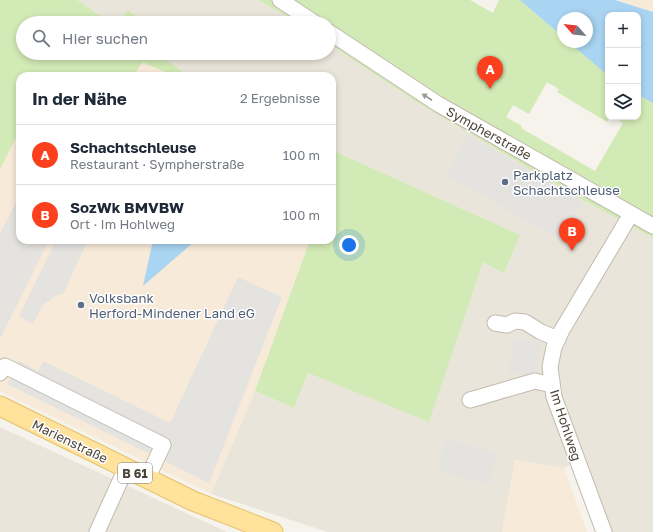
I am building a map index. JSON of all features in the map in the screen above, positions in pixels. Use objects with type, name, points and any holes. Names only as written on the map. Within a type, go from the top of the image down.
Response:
[{"type":"main road","name":"Marienstraße","points":[[0,406],[193,501],[267,531]]},
{"type":"street","points":[[280,0],[304,16]]},
{"type":"street","name":"Sympherstraße","points":[[336,37],[438,104],[653,226]]},
{"type":"street","name":"Im Hohlweg","points":[[604,532],[554,397],[550,367],[554,347],[558,339],[580,298],[631,214]]},
{"type":"street","points":[[495,323],[507,325],[515,321],[525,322],[540,332],[558,339]]},
{"type":"street","points":[[0,373],[5,366],[163,445],[147,479]]},
{"type":"street","points":[[470,400],[535,381],[552,385]]},
{"type":"street","points":[[97,532],[126,468]]},
{"type":"shaded area","points":[[77,0],[258,0],[286,16],[136,16],[128,10],[124,16],[101,16]]},
{"type":"shaded area","points":[[615,0],[653,0],[653,12],[622,2]]},
{"type":"shaded area","points":[[336,49],[418,103],[579,198],[653,238],[653,532],[610,532],[581,458],[564,468],[515,460],[502,532],[328,532],[211,494],[255,391],[294,408],[308,373],[429,422],[483,261],[520,235],[336,152],[336,72],[183,72],[167,60],[336,60]]},
{"type":"shaded area","points":[[142,62],[165,72],[136,72]]},
{"type":"shaded area","name":"Parkplatz Schachtschleuse","points":[[468,135],[583,200],[561,240],[446,175]]},
{"type":"shaded area","points":[[16,138],[16,244],[309,244],[255,391],[211,494],[0,391],[0,169]]},
{"type":"shaded area","points":[[15,204],[16,244],[47,244],[0,339],[0,234]]},
{"type":"shaded area","points":[[54,244],[86,244],[63,294],[57,295],[43,305],[33,324],[19,316]]},
{"type":"shaded area","points":[[238,277],[282,297],[209,483],[7,384],[19,361],[38,371],[43,361],[170,423]]},
{"type":"shaded area","points":[[514,338],[542,343],[536,377],[509,373]]},
{"type":"shaded area","points":[[0,427],[227,532],[0,532]]},
{"type":"shaded area","points":[[447,438],[498,454],[488,485],[440,471],[442,462],[440,458]]},
{"type":"shaded area","points":[[515,460],[564,468],[587,532],[502,532]]},
{"type":"green space","points":[[0,0],[77,0],[101,16],[16,16],[16,60],[167,60],[183,72],[165,72],[142,62],[136,72],[16,72],[16,138],[0,169]]},
{"type":"green space","points":[[258,0],[470,0],[493,13],[499,0],[520,0],[557,32],[557,48],[576,48],[605,73],[605,120],[608,120],[607,122],[557,92],[559,89],[547,82],[529,114],[513,105],[506,117],[522,126],[521,128],[595,171],[623,123],[618,120],[641,120],[641,97],[653,103],[653,238],[579,198],[418,103],[336,49],[336,16],[286,16]]},
{"type":"green space","points":[[128,10],[136,16],[124,16]]},
{"type":"green space","points":[[336,152],[520,235],[504,273],[483,262],[429,422],[308,373],[294,408],[255,391],[309,244],[336,244]]},
{"type":"water","points":[[520,0],[615,0],[653,12],[653,103],[641,97],[641,12],[605,12],[605,73],[576,48],[593,48],[593,12],[557,12],[557,32]]},
{"type":"water","points":[[152,244],[191,244],[143,286]]},
{"type":"place","name":"Schachtschleuse","points":[[490,89]]},
{"type":"place","name":"Parkplatz Schachtschleuse","points":[[505,182]]},
{"type":"place","name":"SozWk BMVBW","points":[[572,251]]},
{"type":"place","name":"Volksbank Herford-Mindener Land eG","points":[[81,305]]}]
